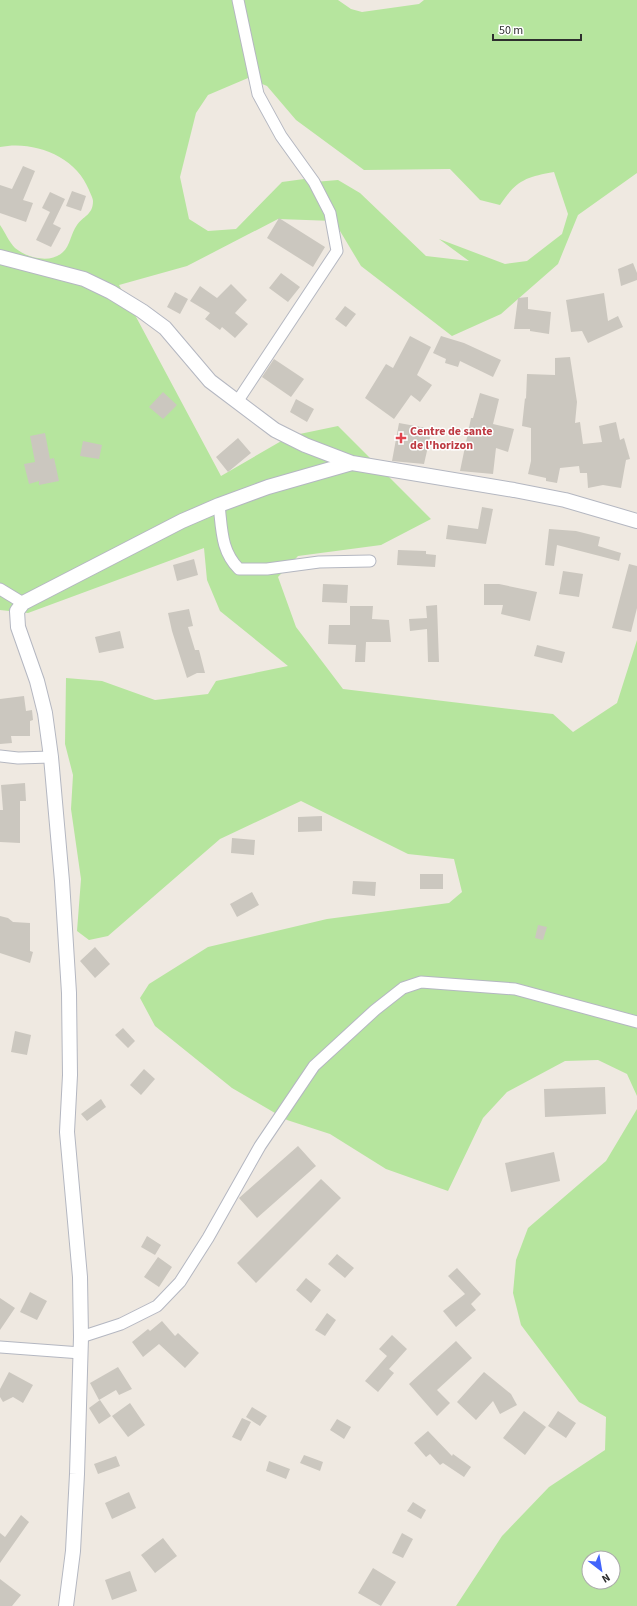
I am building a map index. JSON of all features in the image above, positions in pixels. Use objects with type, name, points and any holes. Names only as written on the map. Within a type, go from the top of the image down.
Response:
[{"type":"street","points":[[237,402],[337,251],[330,213],[314,182],[281,136],[258,94],[238,0]]},
{"type":"street","points":[[0,257],[84,279],[111,292],[165,328],[210,381],[275,430],[305,445],[352,464],[565,500],[637,521]]},
{"type":"street","points":[[66,1606],[73,1550],[81,1353],[80,1278],[67,1132],[70,1068],[69,993],[62,881],[51,757],[45,713],[37,681],[18,627],[17,611],[23,603],[219,504],[268,487],[352,464]]},
{"type":"street","points":[[219,504],[223,541],[229,559],[239,569],[267,569],[319,562],[370,561]]},
{"type":"street","points":[[0,589],[23,603]]},
{"type":"street","points":[[0,756],[18,758],[51,757]]},
{"type":"street","points":[[81,1337],[121,1324],[157,1306],[180,1282],[208,1238],[260,1146],[314,1066],[375,1010],[404,988],[421,982],[515,989],[637,1022]]},
{"type":"street","points":[[0,1347],[81,1353]]},
{"type":"green space","points":[[0,0],[338,0],[351,9],[362,12],[419,4],[424,0],[637,0],[637,173],[578,215],[558,264],[501,314],[452,336],[361,266],[334,221],[278,219],[187,266],[119,285],[221,476],[290,436],[338,426],[431,519],[381,545],[298,556],[278,577],[296,627],[343,689],[553,714],[573,732],[617,703],[637,640],[637,1096],[627,1074],[598,1060],[565,1061],[507,1092],[483,1118],[448,1191],[386,1169],[330,1134],[287,1120],[232,1088],[155,1026],[140,998],[149,984],[208,947],[327,919],[449,903],[462,892],[454,859],[408,854],[301,801],[220,839],[108,936],[89,940],[77,931],[81,879],[71,809],[73,775],[65,744],[66,678],[102,681],[155,700],[208,694],[216,681],[288,666],[220,611],[207,580],[204,548],[28,613],[0,610],[0,225],[13,246],[20,252],[32,257],[46,259],[52,258],[63,252],[79,222],[90,212],[93,206],[93,201],[83,178],[74,168],[52,153],[26,146],[13,145],[0,147]],"holes":[[[248,78],[267,86],[296,120],[364,170],[450,169],[480,200],[500,205],[511,190],[522,181],[528,178],[554,172],[568,214],[562,234],[527,261],[505,264],[439,239],[469,261],[426,256],[360,193],[338,180],[314,182],[304,179],[282,182],[236,229],[208,231],[189,219],[180,177],[196,113],[208,95]]]},
{"type":"green space","points":[[637,1109],[637,1606],[456,1606],[502,1536],[549,1487],[605,1450],[606,1417],[579,1402],[521,1325],[513,1293],[516,1260],[528,1228],[606,1161]]},
{"type":"building","points":[[23,166],[35,171],[23,200],[33,203],[26,222],[0,213],[0,185],[12,189]]},
{"type":"building","points":[[72,191],[86,196],[81,211],[66,206]]},
{"type":"building","points":[[50,192],[65,199],[53,224],[61,228],[51,247],[36,240],[50,212],[42,208]]},
{"type":"building","points":[[279,218],[325,247],[313,267],[267,238]]},
{"type":"building","points":[[633,263],[637,273],[637,280],[621,286],[618,269]]},
{"type":"building","points":[[281,273],[300,287],[288,302],[269,288]]},
{"type":"building","points":[[231,284],[247,300],[235,313],[248,324],[235,338],[222,327],[220,330],[205,319],[210,313],[190,301],[200,286],[217,298]]},
{"type":"building","points":[[175,292],[188,299],[180,314],[167,307]]},
{"type":"building","points":[[604,293],[608,321],[618,316],[623,327],[588,343],[582,331],[571,332],[566,300]]},
{"type":"building","points":[[528,297],[528,309],[551,312],[549,334],[530,331],[530,329],[514,329],[518,298]]},
{"type":"building","points":[[345,306],[356,314],[346,327],[335,319]]},
{"type":"building","points":[[410,336],[431,347],[417,375],[432,385],[420,402],[411,395],[394,419],[365,398],[386,364],[393,368]]},
{"type":"building","points":[[441,336],[464,343],[501,360],[493,377],[460,361],[458,367],[445,363],[446,359],[433,353]]},
{"type":"building","points":[[570,357],[577,402],[575,423],[580,422],[583,444],[602,442],[599,426],[616,422],[620,440],[624,438],[630,459],[626,460],[621,488],[603,485],[588,488],[587,473],[580,473],[579,466],[560,468],[557,483],[546,481],[546,478],[528,474],[531,461],[531,428],[522,426],[525,398],[526,399],[527,374],[555,375],[555,358]]},
{"type":"building","points":[[274,359],[304,379],[291,397],[262,377]]},
{"type":"building","points":[[163,392],[177,405],[163,419],[149,407]]},
{"type":"building","points":[[480,393],[499,399],[493,424],[514,429],[508,452],[496,448],[493,474],[460,471],[471,418],[473,418]]},
{"type":"building","points":[[296,399],[314,409],[307,422],[290,412]]},
{"type":"building","points":[[399,423],[432,429],[424,464],[392,461]]},
{"type":"building","points":[[45,433],[50,459],[54,458],[59,481],[39,485],[39,481],[29,484],[24,464],[35,462],[30,436]]},
{"type":"building","points":[[238,438],[251,453],[228,472],[216,457]]},
{"type":"building","points":[[83,441],[102,445],[99,459],[80,456]]},
{"type":"building","points":[[482,507],[493,509],[486,544],[446,539],[448,525],[478,529]]},
{"type":"building","points":[[549,529],[576,531],[600,537],[598,546],[621,553],[619,561],[557,545],[554,566],[545,565]]},
{"type":"building","points":[[398,550],[426,551],[426,554],[436,555],[435,567],[397,565]]},
{"type":"building","points":[[194,559],[198,575],[177,581],[173,565]]},
{"type":"building","points":[[629,564],[637,566],[637,608],[631,632],[612,628]]},
{"type":"building","points":[[563,571],[583,574],[579,597],[559,594]]},
{"type":"building","points":[[323,584],[348,585],[347,603],[322,602]]},
{"type":"building","points":[[484,584],[499,584],[537,592],[530,621],[501,614],[503,605],[484,605]]},
{"type":"building","points":[[437,605],[439,662],[428,662],[427,629],[410,631],[409,619],[427,618],[426,606]]},
{"type":"building","points":[[350,606],[373,606],[372,619],[389,620],[391,642],[366,642],[365,662],[355,662],[356,645],[328,644],[329,625],[350,625]]},
{"type":"building","points":[[189,609],[193,626],[188,627],[195,650],[199,650],[205,673],[197,673],[187,678],[172,631],[168,613]]},
{"type":"building","points":[[120,631],[124,648],[99,653],[95,637]]},
{"type":"building","points":[[537,645],[565,652],[562,663],[534,656]]},
{"type":"building","points":[[24,696],[26,711],[32,710],[33,720],[30,721],[30,736],[11,736],[12,743],[0,744],[0,699]]},
{"type":"building","points":[[25,783],[26,801],[20,801],[20,843],[0,842],[0,810],[3,810],[1,785]]},
{"type":"building","points":[[322,816],[322,831],[298,832],[298,817]]},
{"type":"building","points":[[232,838],[255,840],[254,855],[231,853]]},
{"type":"building","points":[[420,874],[443,874],[443,889],[420,889]]},
{"type":"building","points":[[353,881],[376,882],[375,896],[352,894]]},
{"type":"building","points":[[252,892],[259,905],[237,917],[230,904]]},
{"type":"building","points":[[0,916],[8,918],[13,922],[30,923],[30,951],[33,952],[30,963],[0,953]]},
{"type":"building","points":[[538,925],[547,927],[543,940],[535,938]]},
{"type":"building","points":[[95,947],[110,964],[95,978],[80,961]]},
{"type":"building","points":[[123,1028],[135,1041],[128,1048],[115,1035]]},
{"type":"building","points":[[15,1031],[31,1035],[27,1055],[11,1052]]},
{"type":"building","points":[[144,1069],[155,1079],[141,1095],[130,1085]]},
{"type":"building","points":[[605,1087],[606,1114],[545,1117],[544,1089]]},
{"type":"building","points":[[101,1099],[106,1107],[87,1121],[81,1114]]},
{"type":"building","points":[[298,1146],[316,1166],[257,1218],[239,1198]]},
{"type":"building","points":[[554,1152],[560,1181],[511,1192],[505,1163]]},
{"type":"building","points":[[321,1179],[341,1198],[256,1283],[237,1263]]},
{"type":"building","points":[[147,1236],[161,1245],[155,1255],[141,1247]]},
{"type":"building","points":[[337,1254],[354,1268],[345,1278],[328,1264]]},
{"type":"building","points":[[158,1257],[172,1267],[159,1287],[144,1277]]},
{"type":"building","points":[[457,1268],[481,1294],[471,1304],[476,1310],[456,1327],[443,1311],[465,1294],[448,1276]]},
{"type":"building","points":[[306,1278],[321,1290],[311,1303],[296,1290]]},
{"type":"building","points":[[30,1292],[47,1301],[37,1320],[20,1312]]},
{"type":"building","points":[[0,1298],[15,1308],[0,1330]]},
{"type":"building","points":[[327,1313],[336,1320],[325,1336],[315,1330]]},
{"type":"building","points":[[162,1321],[175,1336],[178,1333],[199,1353],[185,1368],[159,1344],[143,1357],[132,1342],[148,1329],[150,1331]]},
{"type":"building","points":[[392,1335],[407,1349],[389,1369],[394,1373],[378,1392],[365,1381],[387,1356],[379,1349]]},
{"type":"building","points":[[456,1341],[472,1358],[437,1390],[450,1403],[437,1416],[409,1384]]},
{"type":"building","points":[[118,1367],[132,1389],[119,1395],[116,1390],[99,1400],[90,1383]]},
{"type":"building","points":[[9,1372],[33,1385],[23,1403],[13,1397],[3,1402],[0,1397],[0,1389]]},
{"type":"building","points":[[484,1372],[511,1394],[517,1405],[500,1414],[493,1401],[476,1420],[457,1402]]},
{"type":"building","points":[[100,1400],[111,1416],[99,1424],[89,1408]]},
{"type":"building","points":[[130,1403],[145,1425],[128,1437],[112,1416]]},
{"type":"building","points":[[252,1407],[267,1416],[260,1426],[246,1417]]},
{"type":"building","points":[[524,1411],[546,1427],[525,1455],[503,1438]]},
{"type":"building","points":[[558,1411],[576,1423],[566,1438],[548,1426]]},
{"type":"building","points":[[242,1418],[251,1422],[241,1441],[232,1437]]},
{"type":"building","points":[[337,1419],[351,1427],[344,1439],[330,1430]]},
{"type":"building","points":[[428,1431],[452,1456],[453,1454],[471,1467],[464,1477],[443,1463],[440,1465],[430,1454],[426,1457],[414,1443]]},
{"type":"building","points":[[304,1455],[323,1462],[320,1471],[300,1463]]},
{"type":"building","points":[[116,1456],[120,1466],[98,1474],[94,1464]]},
{"type":"building","points":[[269,1461],[290,1469],[286,1479],[266,1471]]},
{"type":"building","points":[[129,1492],[136,1508],[112,1519],[105,1503]]},
{"type":"building","points":[[413,1502],[426,1510],[421,1519],[407,1511]]},
{"type":"building","points":[[21,1515],[29,1522],[0,1563],[0,1533],[5,1537]]},
{"type":"building","points":[[402,1533],[413,1539],[403,1558],[392,1553]]},
{"type":"building","points":[[163,1538],[177,1556],[155,1573],[141,1555]]},
{"type":"building","points":[[373,1568],[396,1582],[381,1606],[358,1593]]},
{"type":"building","points":[[130,1571],[137,1591],[112,1600],[105,1580]]},
{"type":"building","points":[[0,1579],[21,1595],[12,1606],[0,1606]]},
{"type":"place","name":"Centre de sante de l'horizon","points":[[401,438]]}]
